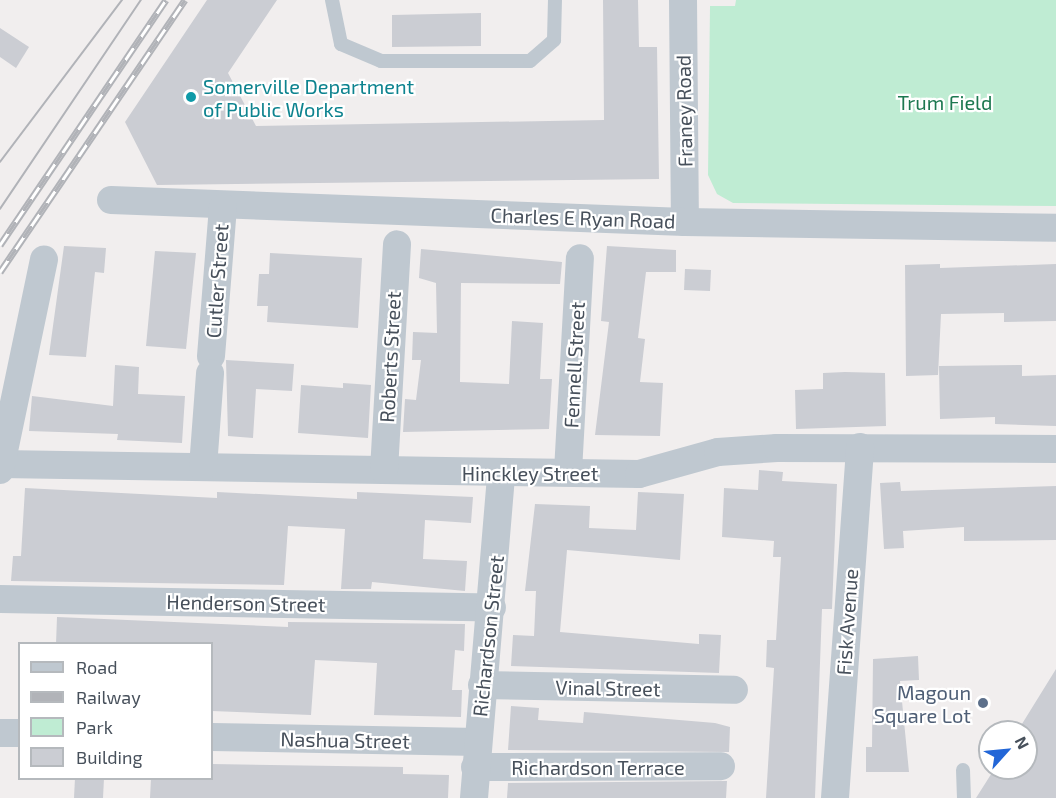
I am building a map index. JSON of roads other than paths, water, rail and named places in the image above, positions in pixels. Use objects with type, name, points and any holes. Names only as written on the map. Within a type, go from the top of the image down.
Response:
[{"type":"street","name":"Franey Road","points":[[683,0],[685,222]]},
{"type":"street","name":"Charles E Ryan Road","points":[[111,200],[223,207],[685,222],[1056,228]]},
{"type":"street","name":"Cutler Street","points":[[203,467],[223,207]]},
{"type":"street","name":"Roberts Street","points":[[384,470],[397,244]]},
{"type":"street","name":"Fennell Street","points":[[568,471],[580,258]]},
{"type":"street","points":[[1,466],[44,260]]},
{"type":"street","name":"Hinckley Street","points":[[1,466],[384,470],[501,475],[568,471],[639,474],[718,452],[860,447],[1056,449]]},
{"type":"street","name":"Fisk Avenue","points":[[835,798],[860,447]]},
{"type":"street","name":"Richardson Street","points":[[474,798],[482,685],[492,608],[501,475]]},
{"type":"street","name":"Henderson Street","points":[[0,599],[492,608]]},
{"type":"street","name":"Vinal Street","points":[[482,685],[734,690]]},
{"type":"street","points":[[0,733],[18,734]]},
{"type":"street","name":"Nashua Street","points":[[213,737],[477,754]]},
{"type":"street","name":"Richardson Terrace","points":[[477,754],[721,766]]},
{"type":"lane","points":[[332,0],[341,44],[381,61],[530,61],[554,40],[555,0]]},
{"type":"lane","points":[[963,770],[964,798]]},
{"type":"tram line","points":[[0,162],[122,0]]},
{"type":"tram line","points":[[0,209],[141,0]]},
{"type":"railway","points":[[0,245],[166,0]]},
{"type":"railway","points":[[0,272],[185,0]]},
{"type":"place","name":"Somerville Department of Public Works","points":[[191,97]]},
{"type":"place","name":"Magoun Square Lot","points":[[983,703]]},
{"type":"park label","name":"Trum Field","points":[[945,102]]}]
